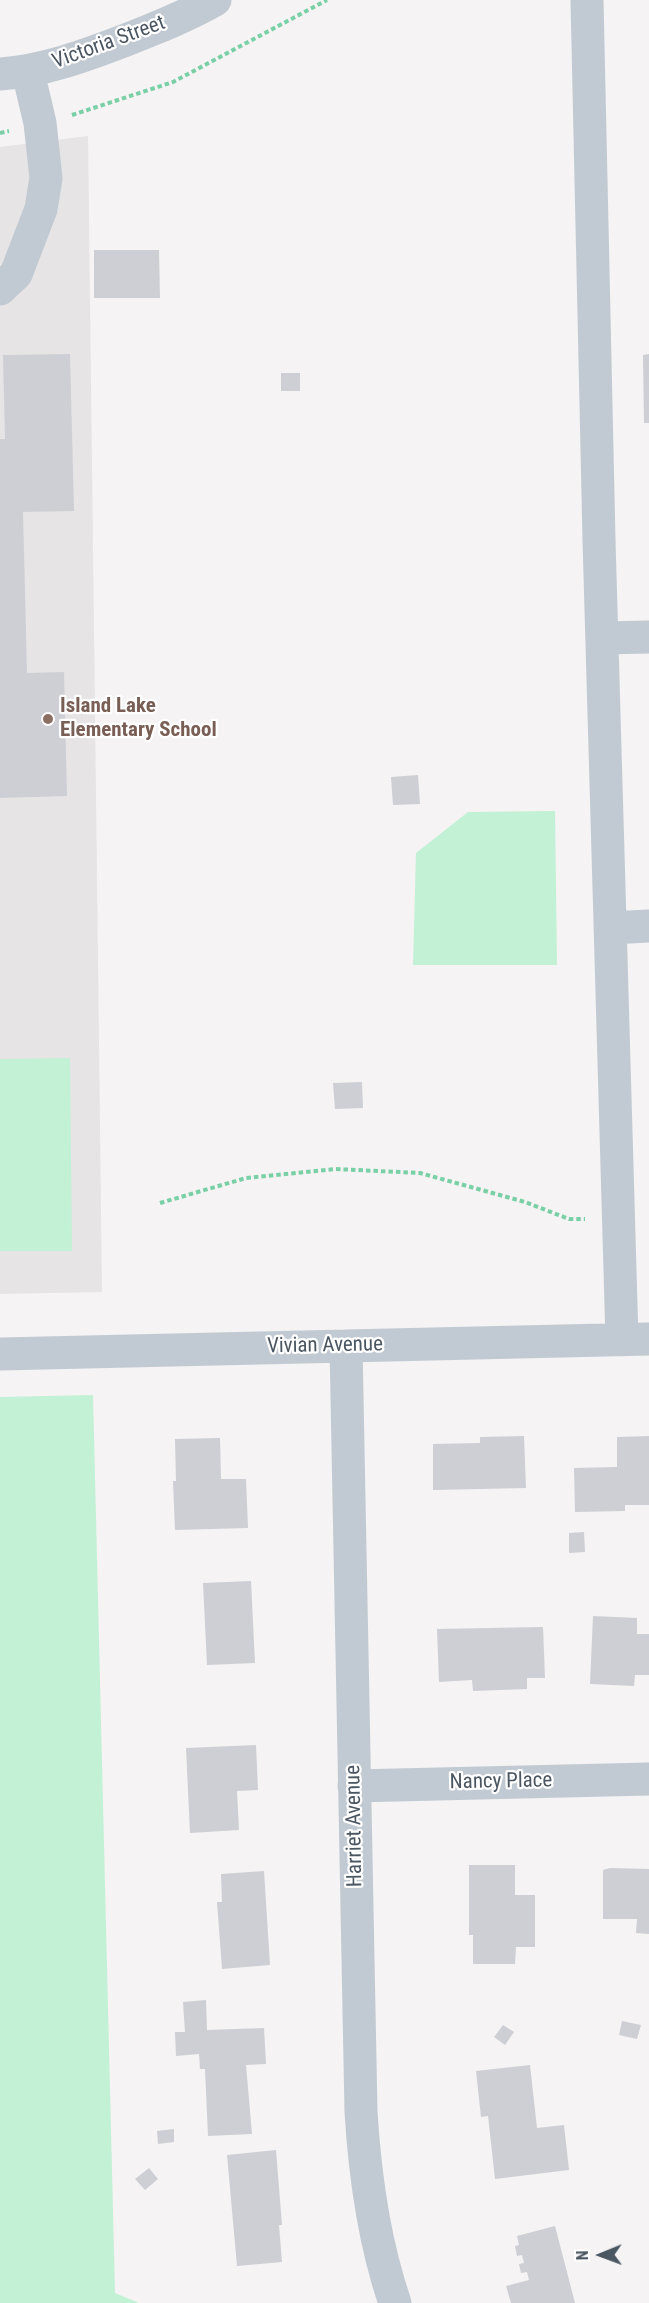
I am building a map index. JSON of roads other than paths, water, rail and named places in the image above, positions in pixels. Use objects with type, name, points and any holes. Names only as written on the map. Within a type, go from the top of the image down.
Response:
[{"type":"street","name":"Victoria Street","points":[[14,73],[80,57],[155,29],[215,0]]},
{"type":"street","points":[[587,0],[619,1220],[636,1339]]},
{"type":"street","points":[[0,289],[16,274],[41,209],[46,178],[40,123],[14,73]]},
{"type":"street","points":[[602,638],[649,637]]},
{"type":"street","points":[[610,928],[649,926]]},
{"type":"street","name":"Vivian Avenue","points":[[0,1354],[636,1339]]},
{"type":"street","name":"Harriet Avenue","points":[[346,1346],[363,2142],[372,2213],[388,2283],[395,2303]]},
{"type":"street","name":"Nancy Place","points":[[354,1785],[649,1779]]},
{"type":"place","name":"Island Lake Elementary School","points":[[48,719]]}]
